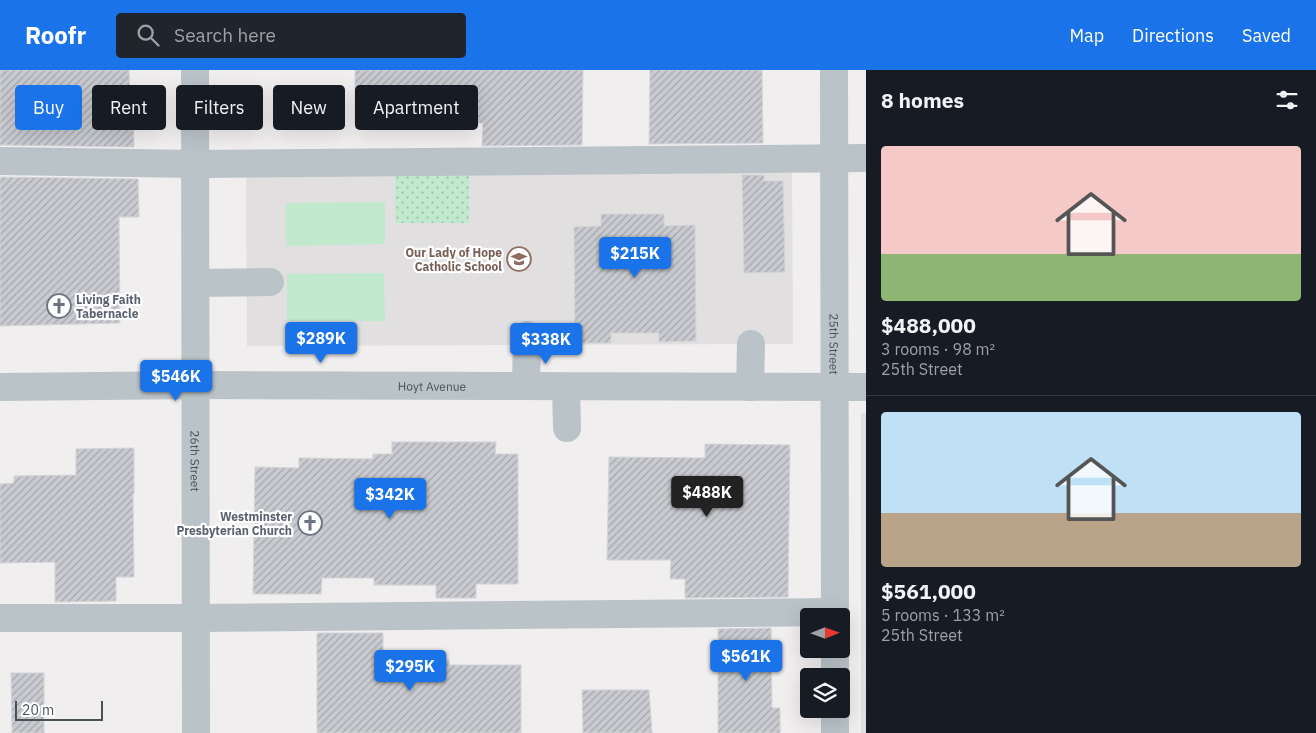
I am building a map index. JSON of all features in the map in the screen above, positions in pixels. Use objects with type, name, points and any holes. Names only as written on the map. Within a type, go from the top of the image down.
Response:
[{"type":"street","name":"26th Street","points":[[196,70],[196,733]]},
{"type":"street","name":"25th Street","points":[[834,70],[835,608]]},
{"type":"street","points":[[0,161],[196,164],[773,150],[834,158],[866,158]]},
{"type":"street","points":[[196,283],[270,282]]},
{"type":"street","points":[[526,386],[527,335]]},
{"type":"street","points":[[750,388],[751,344]]},
{"type":"street","name":"Hoyt Avenue","points":[[0,387],[197,385],[866,387]]},
{"type":"street","points":[[566,387],[567,428]]},
{"type":"street","points":[[0,618],[80,628],[196,618],[560,615],[686,624],[800,616]]},
{"type":"street","points":[[835,718],[835,733]]},
{"type":"shaded area","name":"Our Lady of Hope Catholic School","points":[[792,173],[793,344],[247,346],[246,175]]},
{"type":"shaded area","points":[[861,413],[866,413],[866,733],[861,733]]},
{"type":"green space","points":[[395,174],[469,174],[469,223],[395,223]]},
{"type":"green space","points":[[385,202],[385,244],[286,246],[286,203]]},
{"type":"green space","points":[[384,273],[385,321],[287,321],[287,274]]},
{"type":"building","points":[[0,70],[129,70],[129,85],[92,85],[92,130],[134,130],[134,147],[0,145]]},
{"type":"building","points":[[355,70],[583,70],[582,145],[482,146],[483,123],[478,123],[478,85],[355,85]]},
{"type":"building","points":[[650,70],[762,70],[763,143],[649,144]]},
{"type":"building","points":[[742,175],[764,175],[764,181],[783,181],[785,272],[744,273]]},
{"type":"building","points":[[0,177],[138,179],[139,217],[119,217],[120,323],[0,326]]},
{"type":"building","points":[[601,214],[664,214],[664,226],[695,225],[696,341],[659,342],[659,333],[611,333],[611,343],[575,343],[574,227],[601,226]]},
{"type":"building","points":[[392,442],[496,442],[495,454],[518,454],[518,584],[476,584],[476,598],[436,598],[436,585],[374,585],[374,578],[322,578],[321,594],[253,594],[255,467],[299,468],[299,458],[373,459],[373,454],[392,454]]},
{"type":"building","points":[[705,444],[790,445],[788,597],[685,598],[685,579],[670,579],[671,560],[607,560],[609,457],[705,458]]},
{"type":"building","points":[[134,448],[134,577],[116,577],[116,601],[55,602],[55,562],[0,563],[0,484],[14,483],[14,476],[76,475],[76,449]]},
{"type":"building","points":[[771,628],[772,708],[780,708],[780,733],[718,733],[718,629]]},
{"type":"building","points":[[317,633],[383,633],[383,660],[449,660],[449,665],[521,665],[521,733],[317,733]]},
{"type":"building","points":[[11,673],[44,673],[44,733],[12,733]]},
{"type":"building","points":[[582,690],[649,690],[652,733],[583,733]]},
{"type":"place","name":"Our Lady of Hope Catholic School","points":[[519,259]]},
{"type":"place","name":"Living Faith Tabernacle","points":[[59,306]]},
{"type":"place","name":"Westminster Presbyterian Church","points":[[310,523]]}]
